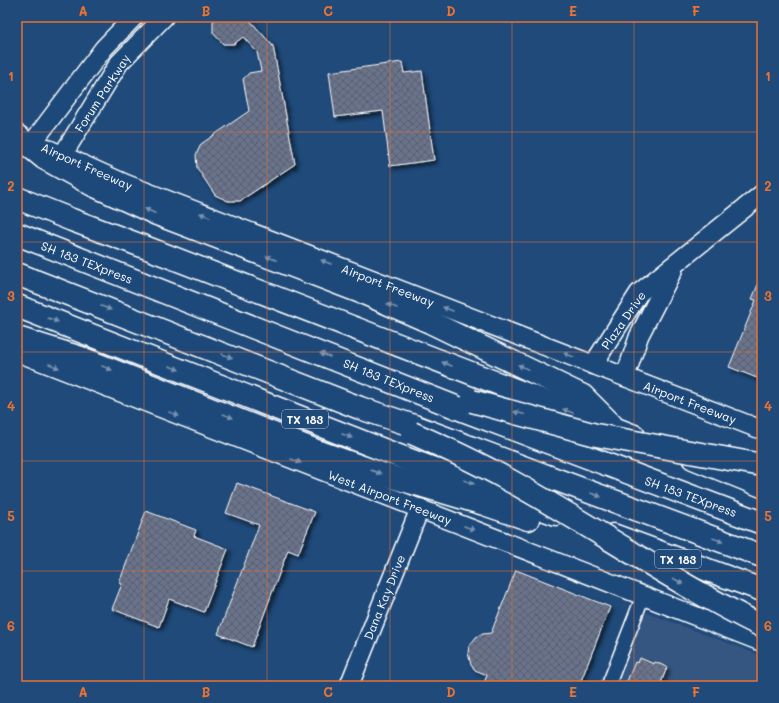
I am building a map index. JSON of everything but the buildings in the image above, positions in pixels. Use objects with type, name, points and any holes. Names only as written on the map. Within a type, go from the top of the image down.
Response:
[{"type":"highway","points":[[22,137],[44,158],[93,186],[157,214],[366,294],[430,322],[576,392],[583,396],[618,430]]},
{"type":"highway","points":[[17,181],[24,184],[72,220]]},
{"type":"highway","points":[[17,198],[618,430],[690,456],[762,486]]},
{"type":"highway","name":"SH 183 TEXpress","points":[[17,234],[427,395],[470,406],[584,457],[762,523]]},
{"type":"highway","points":[[17,274],[413,429],[762,556]]},
{"type":"highway","name":"TX 183","points":[[17,306],[396,455],[762,590]]},
{"type":"highway","points":[[17,338],[81,358],[314,450],[382,474],[484,504],[530,520],[595,528]]},
{"type":"highway","points":[[470,406],[596,435],[762,465]]},
{"type":"highway","points":[[413,429],[452,451],[506,478],[699,593],[762,626]]},
{"type":"main road","name":"Forum Parkway","points":[[22,137],[134,17]]},
{"type":"main road","name":"Forum Parkway","points":[[62,156],[119,63],[164,17]]},
{"type":"main road","points":[[115,37],[130,51]]},
{"type":"main road","name":"Airport Freeway","points":[[22,137],[126,184],[762,430]]},
{"type":"main road","name":"Plaza Drive","points":[[593,365],[639,293],[762,194]]},
{"type":"main road","name":"Plaza Drive","points":[[625,377],[639,336],[676,264]]},
{"type":"main road","name":"West Airport Freeway","points":[[17,352],[762,642]]},
{"type":"main road","name":"Dana Kay Drive","points":[[349,686],[420,508]]},
{"type":"street","points":[[608,686],[643,596]]},
{"type":"shaded area","points":[[645,612],[762,656],[762,686],[617,686]]}]
